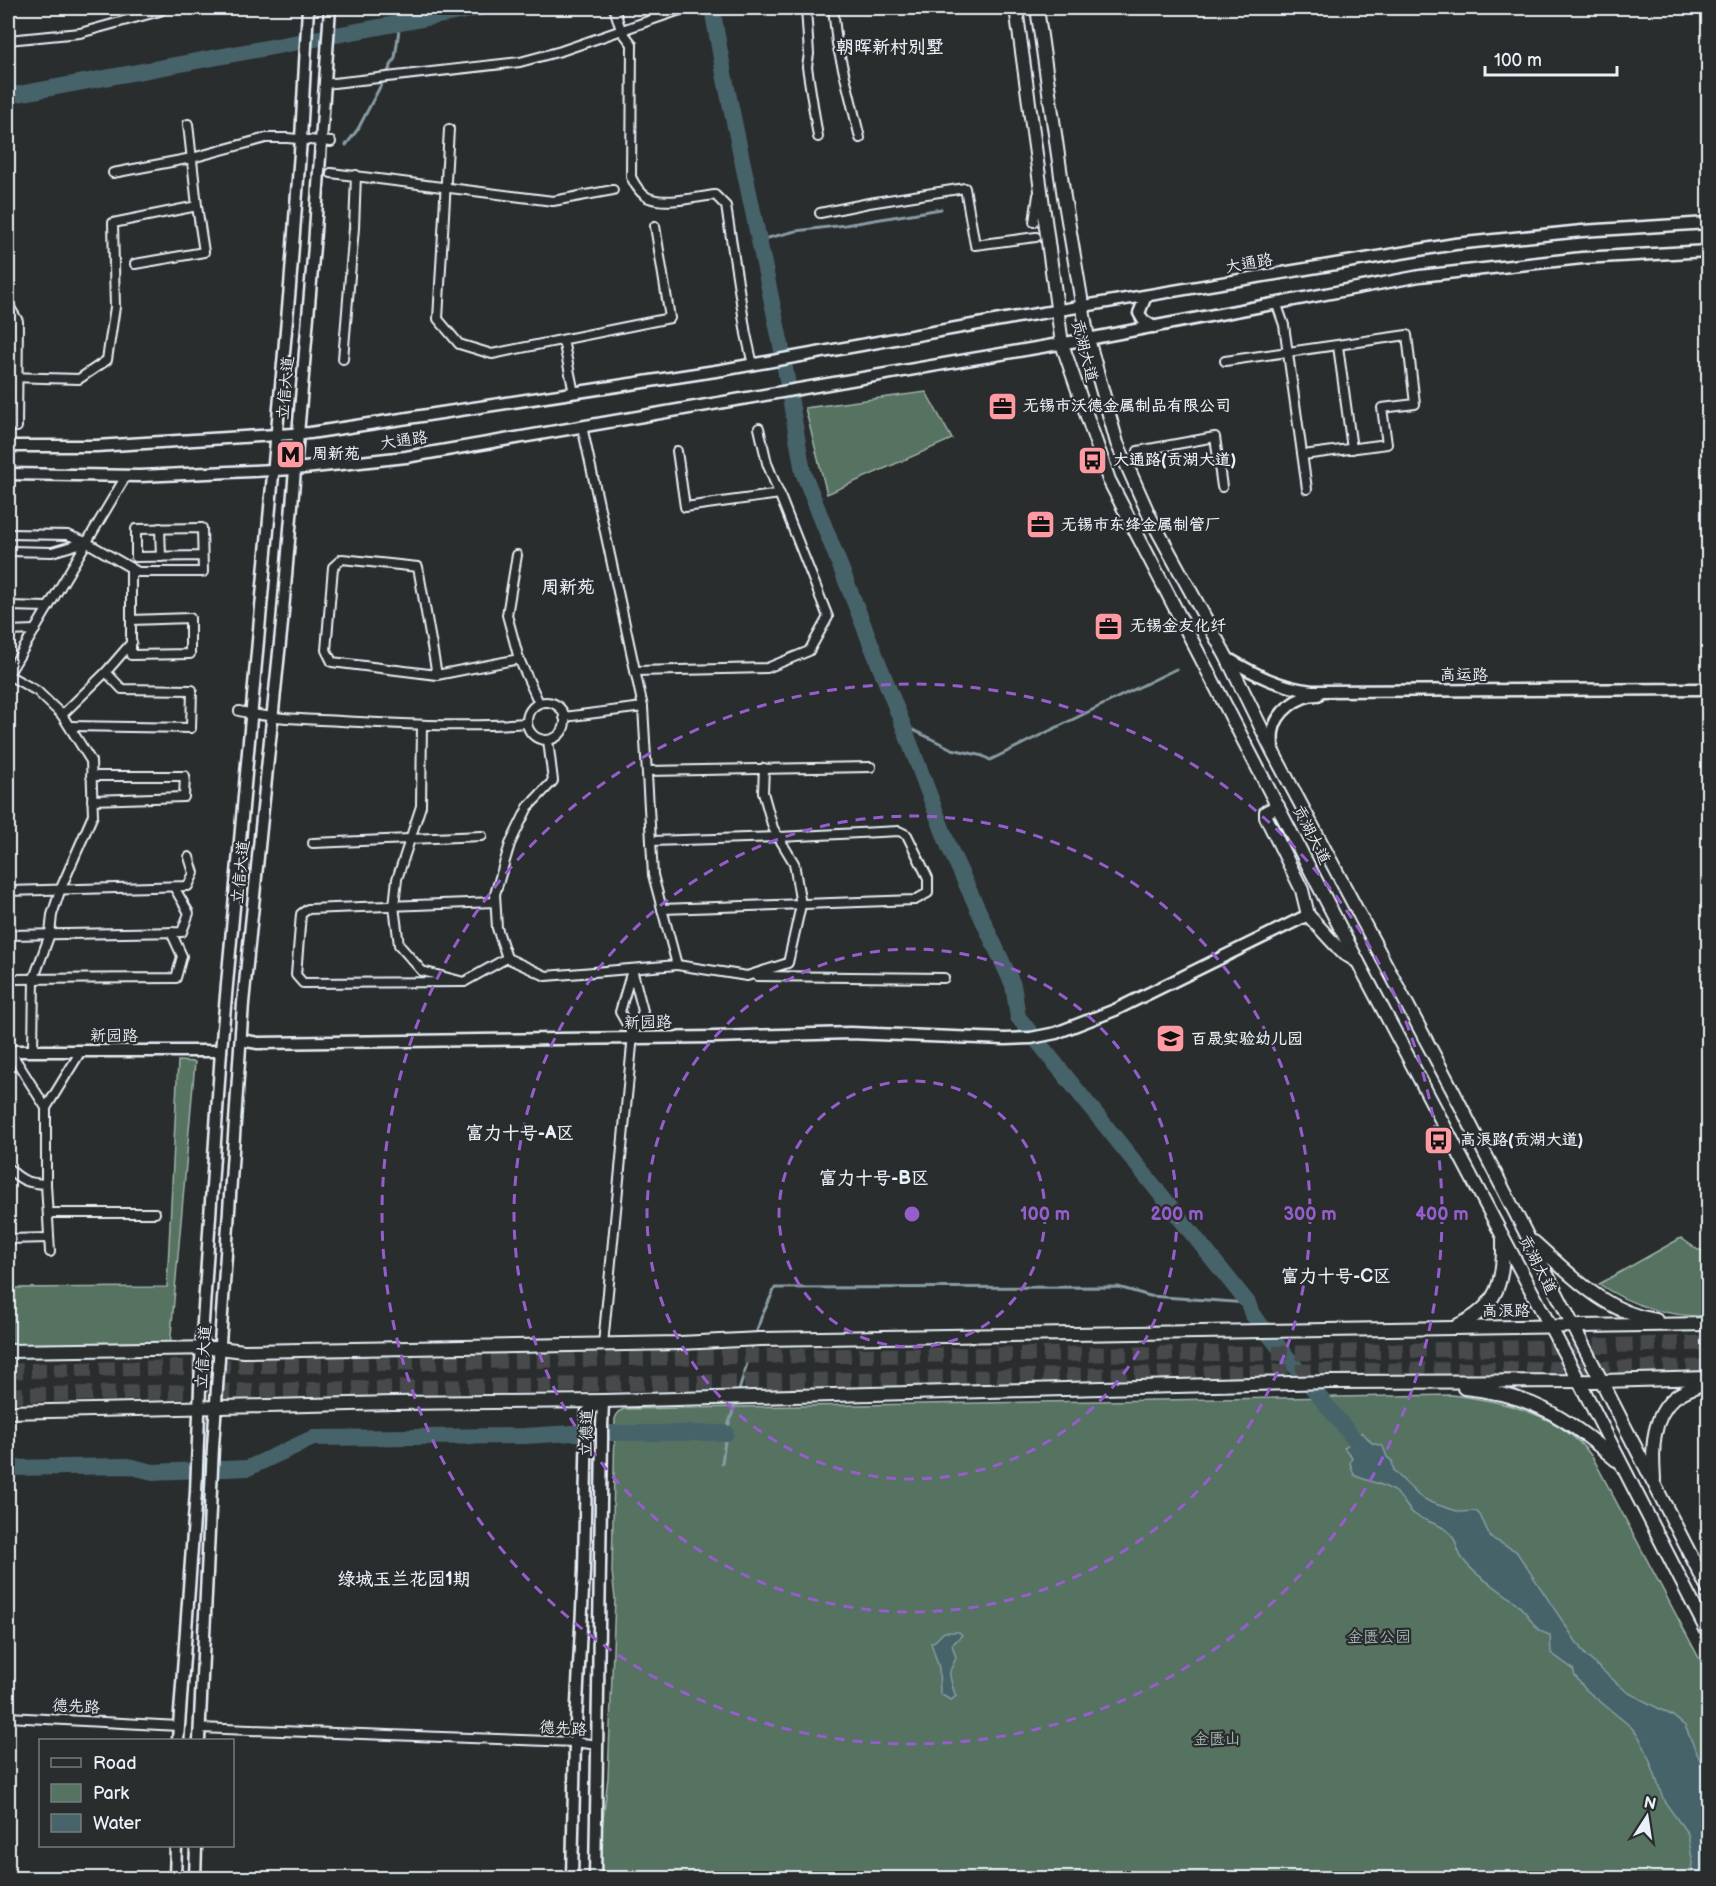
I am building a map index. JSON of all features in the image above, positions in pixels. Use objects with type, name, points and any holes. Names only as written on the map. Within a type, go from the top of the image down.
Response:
[{"type":"main road","name":"贡湖大道","points":[[1016,8],[1062,344],[1108,480],[1579,1381],[1708,1633]]},
{"type":"main road","name":"贡湖大道","points":[[1037,8],[1064,197],[1088,339],[1117,443],[1149,515],[1227,658],[1273,752],[1528,1236],[1708,1588]]},
{"type":"main road","points":[[1278,806],[1266,812],[1266,818],[1302,890],[1308,914],[1342,952],[1358,962]]},
{"type":"main road","points":[[1452,1328],[1470,1320],[1491,1300],[1503,1271],[1503,1235]]},
{"type":"main road","points":[[1528,1236],[1592,1292],[1611,1305],[1631,1314],[1651,1319],[1687,1324]]},
{"type":"main road","name":"高浪路","points":[[8,1351],[219,1348],[244,1351],[522,1347],[755,1339],[1708,1324]]},
{"type":"main road","points":[[8,1412],[392,1402],[603,1401],[1256,1386],[1331,1382],[1708,1380]]},
{"type":"main road","points":[[1655,1483],[1655,1435],[1664,1410],[1674,1397],[1708,1380]]},
{"type":"main road","points":[[1427,1382],[1455,1388],[1497,1391],[1521,1398],[1569,1423],[1620,1464]]},
{"type":"street","name":"立信大道","points":[[179,1732],[196,1492],[201,1349],[221,1053],[274,470],[301,139],[308,8]]},
{"type":"street","name":"立信大道","points":[[199,1733],[215,1407],[240,1038],[326,141],[325,84],[330,8]]},
{"type":"street","points":[[614,8],[621,30],[632,44],[630,177],[648,198],[663,201],[715,195],[726,206],[746,334],[757,364]]},
{"type":"street","points":[[325,84],[520,62],[561,51],[686,8]]},
{"type":"street","points":[[806,8],[809,54],[807,67],[818,137]]},
{"type":"street","points":[[833,8],[837,44],[860,138]]},
{"type":"street","points":[[8,40],[80,33],[160,11]]},
{"type":"street","points":[[135,264],[204,252],[188,124]]},
{"type":"street","points":[[449,129],[438,319],[459,344],[492,354],[670,318],[655,226]]},
{"type":"street","points":[[113,173],[192,158],[266,138],[326,141]]},
{"type":"street","points":[[331,172],[553,201],[613,190]]},
{"type":"street","points":[[343,359],[356,176]]},
{"type":"street","points":[[1034,222],[1040,185]]},
{"type":"street","points":[[820,213],[965,188],[975,245],[1036,237]]},
{"type":"street","points":[[12,377],[79,379],[107,360],[115,306],[113,224],[197,206]]},
{"type":"street","name":"大通路","points":[[8,446],[96,446],[297,435],[757,364],[1058,310],[1455,244],[1593,230],[1708,223]]},
{"type":"street","points":[[1062,344],[1420,276],[1582,258],[1708,251]]},
{"type":"street","points":[[1146,296],[1139,312],[1143,320],[1154,327]]},
{"type":"street","points":[[8,304],[18,321],[12,377],[17,427]]},
{"type":"street","points":[[1276,304],[1284,325],[1307,489]]},
{"type":"street","points":[[1225,361],[1407,335],[1415,404],[1382,408],[1387,444],[1303,455]]},
{"type":"street","points":[[562,339],[574,393]]},
{"type":"street","name":"大通路","points":[[8,474],[126,476],[274,470],[406,457],[1062,344]]},
{"type":"street","points":[[1338,346],[1352,449]]},
{"type":"street","points":[[582,426],[643,707],[653,874],[676,965]]},
{"type":"street","points":[[635,671],[767,668],[809,651],[828,617],[767,463],[759,428]]},
{"type":"street","points":[[1137,451],[1215,437],[1222,487]]},
{"type":"street","points":[[677,451],[685,507],[780,494]]},
{"type":"street","points":[[33,1051],[34,978],[50,934],[52,915],[61,888],[93,815],[91,760],[62,715],[37,691],[8,675],[126,476]]},
{"type":"street","points":[[160,528],[160,557]]},
{"type":"street","points":[[8,534],[68,535],[86,542],[138,572],[203,572],[202,528],[136,529],[136,557],[202,556]]},
{"type":"street","points":[[8,551],[52,552],[86,542]]},
{"type":"street","points":[[518,555],[507,615],[519,659],[539,703]]},
{"type":"street","points":[[437,675],[418,567],[342,559],[333,567],[326,650],[332,662],[437,675],[519,659]]},
{"type":"street","points":[[131,568],[131,620],[132,642],[131,655],[190,654],[190,618],[131,620]]},
{"type":"street","points":[[8,606],[48,607]]},
{"type":"street","points":[[8,631],[35,630]]},
{"type":"street","points":[[62,715],[106,672],[132,642]]},
{"type":"street","name":"高运路","points":[[1227,658],[1271,681],[1290,688],[1312,691],[1708,691]]},
{"type":"street","points":[[70,726],[191,728],[192,690],[122,689],[106,672]]},
{"type":"street","name":"高运路","points":[[1273,752],[1272,733],[1277,718],[1290,705],[1311,695],[1708,691]]},
{"type":"street","points":[[546,702],[558,706],[564,717],[559,735],[548,740],[531,734],[526,723],[529,711],[539,703],[546,702]]},
{"type":"street","points":[[564,717],[643,707]]},
{"type":"street","points":[[239,711],[272,716],[422,725],[485,726],[526,723]]},
{"type":"street","points":[[422,725],[421,806],[397,879],[394,906],[399,945],[422,971],[464,982]]},
{"type":"street","points":[[548,740],[554,781],[528,807],[510,844],[495,894],[496,928],[507,958],[546,976],[676,965],[747,976],[944,978]]},
{"type":"street","points":[[647,771],[871,767]]},
{"type":"street","points":[[747,976],[788,963],[801,905],[794,863],[772,828],[763,792],[764,768]]},
{"type":"street","points":[[91,776],[184,776],[184,797],[92,800]]},
{"type":"street","points":[[651,841],[899,831],[907,836],[928,878],[928,894],[915,900],[662,909]]},
{"type":"street","points":[[313,843],[482,836]]},
{"type":"street","points":[[8,891],[188,886],[194,873],[189,857]]},
{"type":"street","points":[[8,935],[182,932],[189,913],[174,886]]},
{"type":"street","points":[[495,902],[308,909],[301,914],[296,975],[303,984],[464,982],[507,958]]},
{"type":"street","name":"新园路","points":[[240,1038],[258,1043],[633,1037],[849,1030],[1005,1037],[1055,1032],[1109,1009],[1308,914]]},
{"type":"street","points":[[8,979],[176,978],[182,956],[171,932]]},
{"type":"street","points":[[632,969],[620,1012],[633,1037]]},
{"type":"street","points":[[603,1344],[633,1037],[643,1011],[632,969]]},
{"type":"street","points":[[9,1052],[46,1108]]},
{"type":"street","name":"新园路","points":[[9,1052],[221,1053]]},
{"type":"street","name":"新园路","points":[[9,1052],[80,1052]]},
{"type":"street","points":[[50,1252],[46,1184],[46,1108],[80,1052]]},
{"type":"street","points":[[8,1168],[21,1180],[46,1184]]},
{"type":"street","points":[[48,1213],[155,1213]]},
{"type":"street","points":[[8,1239],[49,1238]]},
{"type":"street","name":"立德道","points":[[572,1878],[575,1744],[584,1571],[586,1427],[587,1412],[603,1401]]},
{"type":"street","name":"立德道","points":[[595,1878],[603,1401]]},
{"type":"street","name":"德先路","points":[[8,1719],[179,1732]]},
{"type":"street","name":"德先路","points":[[199,1733],[598,1746]]},
{"type":"street","points":[[175,1878],[176,1847]]},
{"type":"street","points":[[195,1878],[196,1847]]},
{"type":"green space","points":[[926,392],[952,439],[827,494],[805,408]]},
{"type":"green space","points":[[178,1061],[195,1062],[170,1346],[8,1348],[8,1288],[167,1287]]},
{"type":"green space","points":[[1681,1238],[1698,1250],[1708,1250],[1708,1316],[1679,1315],[1651,1309],[1611,1292],[1599,1284]]},
{"type":"green space","name":"金匮公园","points":[[1452,1395],[1511,1406],[1548,1420],[1565,1430],[1593,1458],[1708,1675],[1708,1878],[601,1878],[601,1838],[608,1777],[615,1599],[612,1572],[615,1419],[618,1412],[624,1409]]},
{"type":"water","points":[[1362,1432],[1372,1443],[1383,1446],[1387,1457],[1392,1461],[1394,1471],[1419,1496],[1460,1512],[1476,1511],[1491,1538],[1516,1551],[1585,1655],[1627,1692],[1673,1716],[1685,1726],[1708,1778],[1708,1878],[1691,1878],[1692,1859],[1688,1834],[1664,1801],[1647,1753],[1631,1727],[1585,1689],[1575,1676],[1573,1669],[1551,1653],[1550,1635],[1537,1628],[1517,1604],[1469,1566],[1460,1555],[1450,1533],[1414,1514],[1391,1490],[1354,1475],[1350,1463],[1352,1457],[1344,1448]]},
{"type":"water","points":[[944,1632],[959,1632],[962,1635],[952,1645],[956,1657],[950,1674],[956,1696],[951,1700],[940,1694],[939,1668],[931,1643]]},
{"type":"waterway","points":[[8,96],[481,8]]},
{"type":"waterway","points":[[712,8],[781,345],[803,472],[949,847],[1013,985],[1018,1017],[1248,1303],[1252,1314],[1368,1456]]},
{"type":"waterway","points":[[346,145],[358,129],[395,58],[400,22]]},
{"type":"waterway","points":[[760,240],[796,231],[941,209]]},
{"type":"waterway","points":[[903,725],[952,749],[983,756],[990,760],[1176,669]]},
{"type":"waterway","points":[[755,1337],[775,1288],[1118,1287],[1150,1296],[1248,1303]]},
{"type":"waterway","points":[[738,1394],[753,1343]]},
{"type":"waterway","points":[[722,1463],[726,1433],[736,1401]]},
{"type":"waterway","points":[[8,1468],[128,1466],[153,1472],[248,1468],[313,1438],[524,1436],[573,1433],[726,1433]]},
{"type":"tunnel","points":[[8,1371],[755,1356],[1309,1353],[1708,1343]]},
{"type":"tunnel","points":[[8,1395],[1317,1371],[1708,1367]]},
{"type":"place","name":"无锡市沃德金属制品有限公司","points":[[1002,406]]},
{"type":"place","name":"周新苑","points":[[291,454]]},
{"type":"place","name":"大通路(贡湖大道)","points":[[1092,460]]},
{"type":"place","name":"无锡市东绛金属制管厂","points":[[1040,525]]},
{"type":"place","name":"无锡金友化纤","points":[[1109,626]]},
{"type":"place","name":"百晟实验幼儿园","points":[[1170,1039]]},
{"type":"place","name":"高浪路(贡湖大道)","points":[[1439,1140]]},
{"type":"district","name":"朝晖新村别墅","points":[[890,47]]},
{"type":"district","name":"周新苑","points":[[568,587]]},
{"type":"district","name":"富力十号-A区","points":[[520,1133]]},
{"type":"district","name":"富力十号-B区","points":[[874,1178]]},
{"type":"district","name":"富力十号-C区","points":[[1336,1276]]},
{"type":"district","name":"绿城玉兰花园1期","points":[[404,1579]]},
{"type":"park label","name":"金匮山","points":[[1217,1739]]}]
